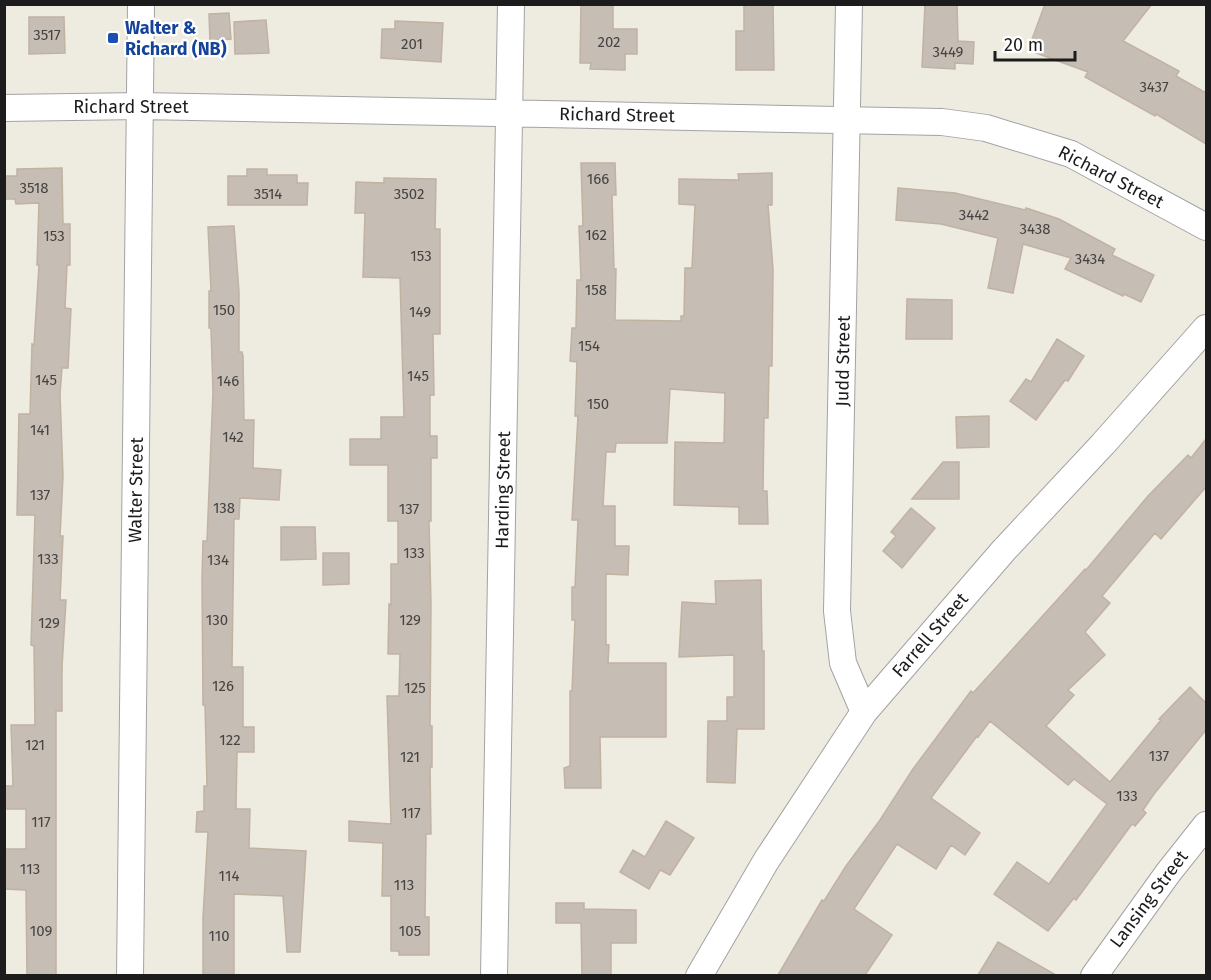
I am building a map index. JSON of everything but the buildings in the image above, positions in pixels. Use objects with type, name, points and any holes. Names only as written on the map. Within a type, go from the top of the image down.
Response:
[{"type":"street","name":"Walter Street","points":[[130,975],[141,4]]},
{"type":"street","name":"Harding Street","points":[[494,975],[511,4]]},
{"type":"street","name":"Judd Street","points":[[849,4],[837,611],[843,663],[864,712]]},
{"type":"street","name":"Richard Street","points":[[4,108],[141,106],[848,119],[953,123],[986,128],[1071,154],[1206,227]]},
{"type":"street","name":"Farrell Street","points":[[699,975],[766,861],[864,712],[1004,550],[1103,444],[1206,328]]},
{"type":"street","name":"Lansing Street","points":[[1094,975],[1206,825]]},
{"type":"place","name":"Walter & Richard (NB)","points":[[113,38]]}]
